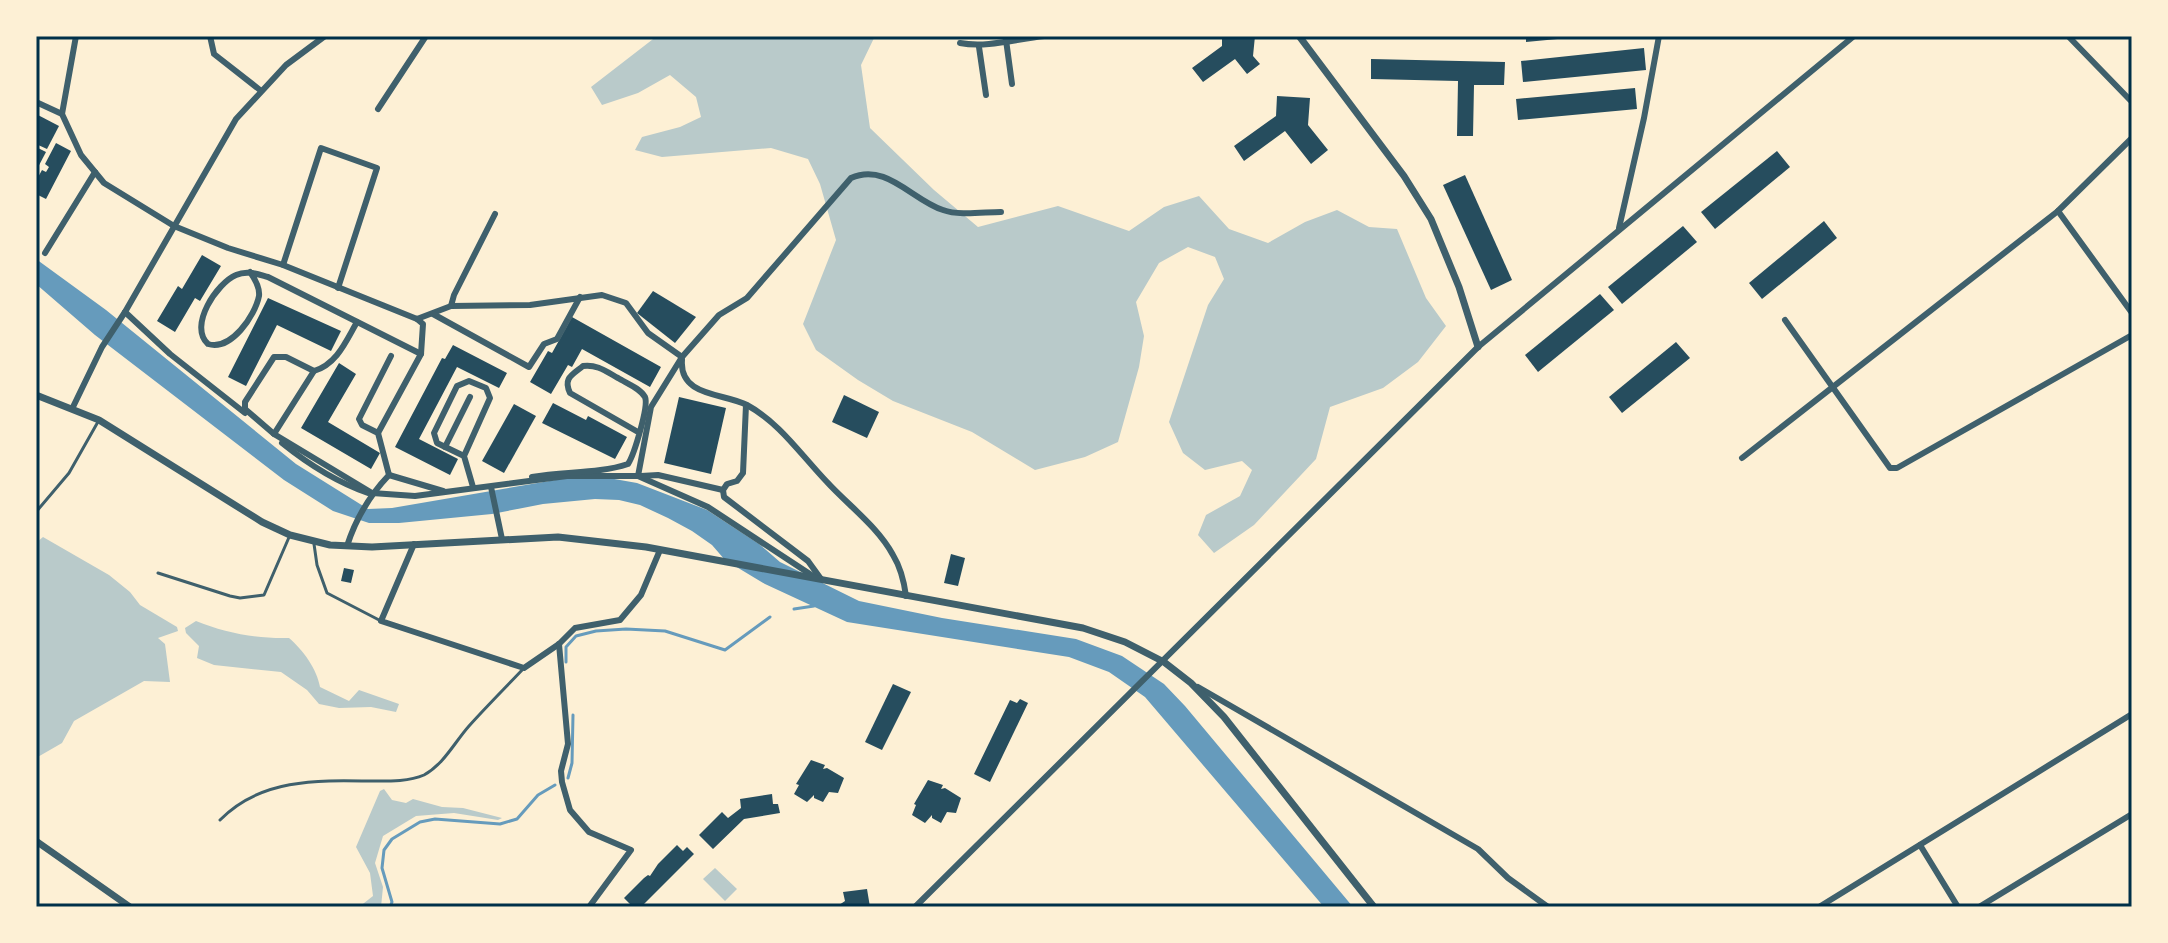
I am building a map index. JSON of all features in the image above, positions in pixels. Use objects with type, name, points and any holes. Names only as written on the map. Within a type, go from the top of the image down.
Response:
[{"type":"street","points":[[76,36],[62,114],[81,155],[104,183],[174,226],[228,248],[283,265],[423,324],[421,354],[378,433],[389,475]]},
{"type":"street","points":[[210,36],[214,54],[260,90]]},
{"type":"street","points":[[72,409],[102,347],[236,119],[286,65],[325,36]]},
{"type":"street","points":[[378,109],[426,36]]},
{"type":"street","points":[[960,43],[979,47],[1044,36]]},
{"type":"street","points":[[1299,36],[1404,176],[1431,219],[1459,287],[1478,347]]},
{"type":"street","points":[[1618,230],[1659,36]]},
{"type":"street","points":[[915,907],[1478,347],[1854,36]]},
{"type":"street","points":[[2068,36],[2132,102]]},
{"type":"street","points":[[1006,40],[1012,84]]},
{"type":"street","points":[[979,47],[986,95]]},
{"type":"street","points":[[36,102],[62,114]]},
{"type":"street","points":[[1742,458],[2058,211],[2132,138]]},
{"type":"street","points":[[283,265],[321,148],[377,168],[338,288]]},
{"type":"street","points":[[45,253],[95,172]]},
{"type":"street","points":[[638,476],[651,407],[682,357],[719,315],[747,298],[844,184],[859,174],[878,174],[944,211],[1001,212]]},
{"type":"street","points":[[2058,211],[2132,313]]},
{"type":"street","points":[[451,306],[495,214]]},
{"type":"street","points":[[250,272],[259,296],[237,335],[221,345],[208,344],[201,333],[203,316],[224,282],[238,274],[250,272],[268,277],[421,354]]},
{"type":"street","points":[[417,319],[451,306],[530,305],[602,295],[626,303],[648,333],[682,357]]},
{"type":"street","points":[[433,314],[529,367],[544,344],[557,339],[580,297]]},
{"type":"street","points":[[124,314],[301,458],[346,486],[371,495],[415,496],[567,476],[658,475],[723,490]]},
{"type":"street","points":[[1785,320],[1890,468],[1897,468],[2132,335]]},
{"type":"street","points":[[274,434],[314,371],[334,360],[357,322]]},
{"type":"street","points":[[378,433],[362,425],[359,419],[391,356]]},
{"type":"street","points":[[314,371],[286,357],[270,359],[244,406],[249,415],[274,434],[371,495]]},
{"type":"street","points":[[682,357],[683,373],[698,390],[746,405],[791,439],[824,480],[886,543],[904,579],[906,597]]},
{"type":"street","points":[[389,475],[449,492],[564,471],[616,468],[628,464],[634,455],[646,405],[642,393],[600,368],[583,366],[567,378],[567,388],[573,396],[638,432]]},
{"type":"street","points":[[464,456],[435,440],[435,429],[457,386],[473,382],[486,388],[490,402],[464,456],[473,487]]},
{"type":"street","points":[[36,395],[99,420],[262,522],[314,542],[347,546],[558,537],[721,560],[1083,628],[1125,642],[1164,662],[1191,683],[1478,849],[1508,878],[1548,907]]},
{"type":"street","points":[[445,447],[470,397]]},
{"type":"street","points":[[746,405],[743,473],[737,481],[727,484],[723,490],[724,497],[808,561],[817,578]]},
{"type":"street","points":[[347,546],[371,495],[389,475]]},
{"type":"street","points":[[638,476],[708,507],[817,578]]},
{"type":"street","points":[[493,488],[502,539]]},
{"type":"street","points":[[414,544],[381,621],[524,668],[559,644],[575,628],[620,620],[641,595],[660,550]]},
{"type":"street","points":[[559,644],[568,744],[561,771],[570,810],[589,832],[631,850],[589,907]]},
{"type":"street","points":[[1191,683],[1224,717],[1374,907]]},
{"type":"street","points":[[1819,907],[2132,714]]},
{"type":"street","points":[[1979,907],[2132,814]]},
{"type":"street","points":[[36,841],[130,907]]},
{"type":"street","points":[[1920,845],[1958,907]]},
{"type":"lane","points":[[36,512],[69,473],[99,420]]},
{"type":"lane","points":[[158,573],[230,596],[264,595],[290,535]]},
{"type":"lane","points":[[314,542],[317,565],[327,593],[381,621]]},
{"type":"lane","points":[[220,820],[234,806],[282,785],[314,780],[388,781],[421,776],[439,765],[467,729],[524,668]]},
{"type":"shaded area","points":[[657,36],[875,36],[861,65],[870,128],[934,190],[978,227],[1058,206],[1129,231],[1164,207],[1199,196],[1229,229],[1268,243],[1305,222],[1337,210],[1369,227],[1397,229],[1426,298],[1446,326],[1418,362],[1383,388],[1330,407],[1316,459],[1254,525],[1214,553],[1198,535],[1206,515],[1240,496],[1252,470],[1242,461],[1205,470],[1183,453],[1169,422],[1208,305],[1224,279],[1215,257],[1188,247],[1159,263],[1136,302],[1144,336],[1139,367],[1118,442],[1085,457],[1035,470],[972,432],[893,401],[816,350],[803,324],[836,240],[820,184],[808,159],[771,148],[662,157],[635,150],[642,137],[680,127],[701,117],[696,97],[670,75],[638,93],[602,105],[591,87]]},
{"type":"shaded area","points":[[43,537],[109,575],[140,605],[177,627],[178,631],[158,638],[165,644],[170,682],[144,681],[74,721],[62,743],[36,758],[36,543]]},
{"type":"shaded area","points":[[196,621],[242,634],[289,638],[309,660],[320,687],[349,701],[359,690],[399,704],[396,712],[319,704],[307,690],[281,672],[214,665],[197,658],[199,646],[185,628]]},
{"type":"shaded area","points":[[384,789],[392,800],[406,803],[413,799],[502,818],[498,820],[454,813],[416,816],[383,836],[375,863],[383,887],[381,907],[359,907],[373,896],[370,873],[356,847],[380,791]]},
{"type":"shaded area","points":[[715,868],[737,889],[725,901],[703,879]]},
{"type":"water","points":[[36,259],[106,310],[296,464],[368,509],[392,508],[567,478],[603,477],[637,483],[707,510],[759,544],[780,562],[859,601],[942,618],[1076,639],[1122,656],[1164,684],[1185,706],[1353,907],[1324,907],[1145,697],[1109,672],[1069,657],[847,622],[765,584],[725,560],[712,545],[692,531],[668,518],[640,505],[619,500],[543,504],[492,514],[399,523],[369,523],[333,511],[284,480],[95,335],[36,284]]},
{"type":"building","points":[[1222,36],[1255,36],[1253,56],[1260,64],[1247,74],[1235,59],[1203,82],[1192,68],[1222,46]]},
{"type":"building","points":[[1526,36],[1567,36],[1568,38],[1526,42]]},
{"type":"building","points":[[1644,48],[1646,70],[1523,82],[1521,61]]},
{"type":"building","points":[[1371,59],[1505,62],[1504,85],[1474,85],[1473,136],[1457,136],[1458,81],[1371,79]]},
{"type":"building","points":[[1635,88],[1637,109],[1518,120],[1516,99]]},
{"type":"building","points":[[1277,96],[1310,98],[1308,125],[1328,150],[1311,164],[1285,131],[1244,161],[1234,146],[1276,116]]},
{"type":"building","points":[[36,114],[59,126],[47,149],[36,144]]},
{"type":"building","points":[[56,143],[71,151],[46,199],[36,194],[36,181],[42,170],[46,172],[49,167],[45,164]]},
{"type":"building","points":[[36,147],[46,152],[36,171]]},
{"type":"building","points":[[1777,151],[1790,167],[1715,229],[1701,212]]},
{"type":"building","points":[[1465,175],[1512,280],[1491,290],[1443,185]]},
{"type":"building","points":[[1824,221],[1837,238],[1762,299],[1749,283]]},
{"type":"building","points":[[1683,226],[1697,242],[1622,304],[1608,287]]},
{"type":"building","points":[[202,255],[221,266],[200,301],[195,298],[175,332],[157,321],[178,286],[182,289]]},
{"type":"building","points":[[653,291],[696,317],[675,343],[637,313]]},
{"type":"building","points":[[1600,294],[1614,310],[1538,372],[1525,355]]},
{"type":"building","points":[[268,298],[341,331],[331,351],[277,325],[246,386],[228,377]]},
{"type":"building","points":[[572,317],[661,367],[650,387],[582,349],[572,367],[568,365],[551,394],[530,382],[548,351],[552,353]]},
{"type":"building","points":[[1676,342],[1690,358],[1622,413],[1609,397]]},
{"type":"building","points":[[453,345],[507,373],[499,388],[457,367],[419,439],[458,459],[450,475],[395,447],[442,358],[445,359]]},
{"type":"building","points":[[339,363],[356,374],[328,422],[380,453],[371,469],[301,428]]},
{"type":"building","points":[[844,395],[879,412],[867,438],[832,422]]},
{"type":"building","points":[[679,397],[726,408],[711,474],[664,463]]},
{"type":"building","points":[[553,403],[586,420],[588,416],[627,437],[615,459],[542,423]]},
{"type":"building","points":[[514,404],[536,416],[504,473],[482,461]]},
{"type":"building","points":[[951,554],[965,558],[958,586],[944,583]]},
{"type":"building","points":[[344,568],[354,570],[351,583],[341,581]]},
{"type":"building","points":[[893,684],[911,692],[882,750],[865,742]]},
{"type":"building","points":[[1020,699],[1028,703],[990,782],[974,774],[1010,700],[1017,703]]},
{"type":"building","points":[[811,760],[844,778],[838,793],[829,792],[823,802],[814,795],[807,802],[794,794],[799,785],[796,784]]},
{"type":"building","points":[[928,780],[943,785],[941,789],[945,788],[961,798],[956,813],[947,812],[941,823],[932,815],[925,823],[912,815],[914,804]]},
{"type":"building","points":[[772,794],[773,804],[778,804],[780,813],[744,819],[713,849],[699,835],[722,812],[728,818],[741,808],[740,799]]},
{"type":"building","points":[[677,845],[683,851],[687,847],[694,854],[641,907],[633,907],[624,898],[650,876]]},
{"type":"building","points":[[867,889],[870,907],[836,907],[845,901],[843,892]]},
{"type":"waterway","points":[[794,609],[814,606]]},
{"type":"waterway","points":[[566,662],[566,647],[576,636],[596,631],[665,631],[725,650],[770,617]]},
{"type":"waterway","points":[[568,778],[572,763],[573,715]]},
{"type":"waterway","points":[[390,907],[392,902],[382,868],[384,850],[392,839],[420,822],[435,819],[500,824],[517,819],[538,795],[555,785]]}]
